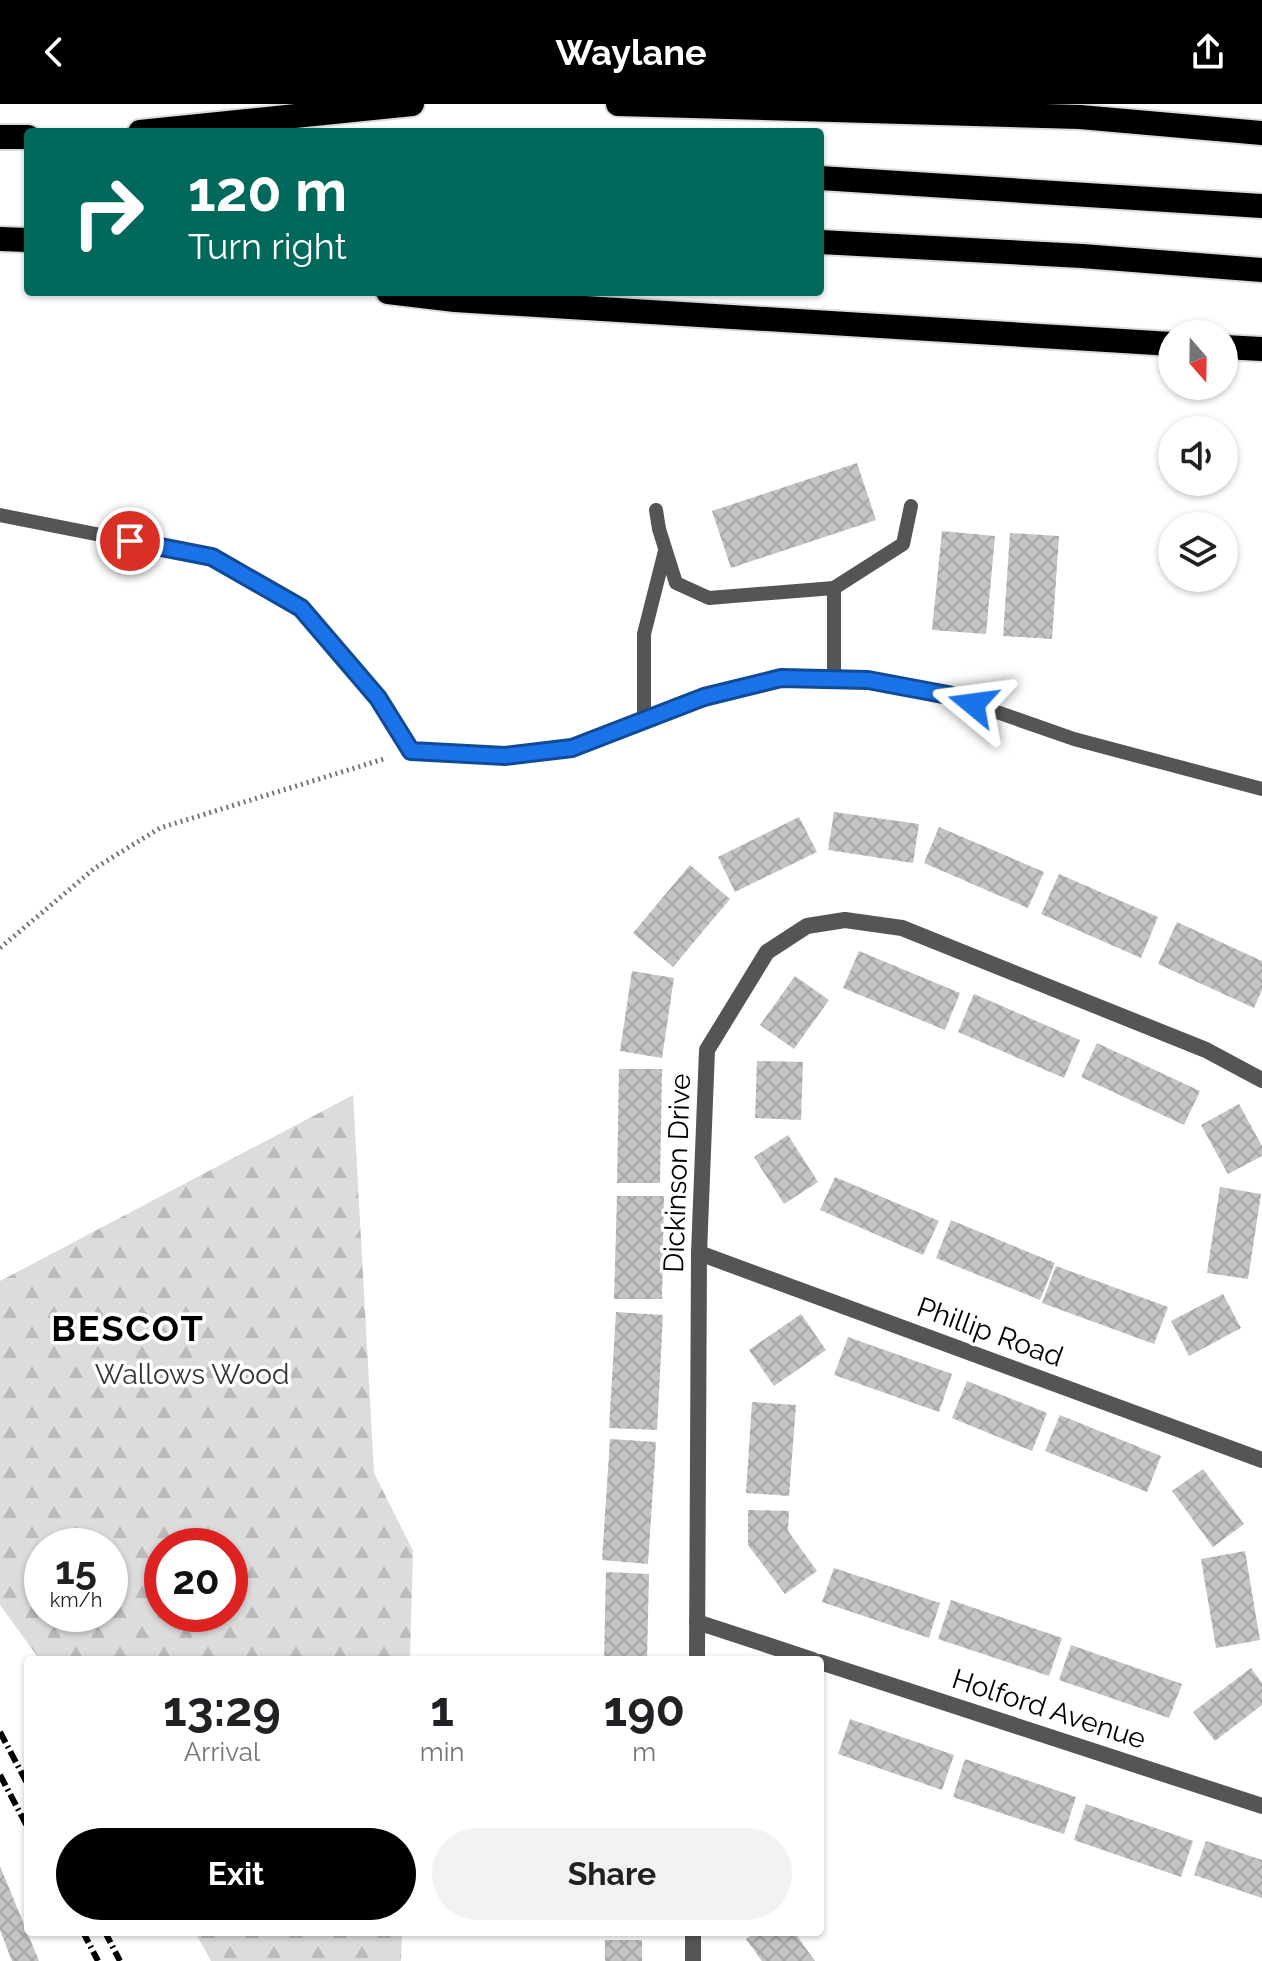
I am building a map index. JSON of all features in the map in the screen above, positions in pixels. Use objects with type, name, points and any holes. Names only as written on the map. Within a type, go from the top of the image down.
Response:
[{"type":"highway","points":[[179,128],[412,104]]},
{"type":"highway","points":[[618,104],[1080,117],[1262,133]]},
{"type":"highway","points":[[0,137],[24,137]]},
{"type":"highway","points":[[824,178],[1262,206]]},
{"type":"highway","points":[[0,239],[24,240]]},
{"type":"highway","points":[[824,242],[1082,256],[1262,270]]},
{"type":"highway","points":[[422,296],[1158,343]]},
{"type":"highway","points":[[1238,348],[1262,349]]},
{"type":"street","name":"Dickinson Drive","points":[[697,1656],[699,1253],[707,1050],[767,952],[807,926],[845,920],[902,928],[1206,1050],[1262,1080]]},
{"type":"street","name":"Phillip Road","points":[[699,1253],[1262,1460]]},
{"type":"street","points":[[697,1622],[801,1656]]},
{"type":"street","name":"Holford Avenue","points":[[824,1663],[1262,1806]]},
{"type":"street","points":[[693,1936],[693,1961]]},
{"type":"lane","points":[[656,510],[676,583],[709,598],[834,588],[903,544],[911,506]]},
{"type":"lane","points":[[0,515],[212,557],[301,608],[378,698],[411,751],[505,756],[572,748],[704,697],[781,678],[868,680],[948,695],[1074,739],[1262,789]]},
{"type":"lane","points":[[644,720],[644,634],[666,549]]},
{"type":"lane","points":[[834,588],[834,679]]},
{"type":"path","points":[[0,948],[95,868],[160,828],[411,751]]},
{"type":"green space","name":"Wallows Wood","points":[[353,1095],[374,1473],[413,1551],[410,1656],[37,1656],[0,1605],[0,1281]]},
{"type":"green space","points":[[197,1936],[402,1936],[401,1961],[211,1961]]},
{"type":"building","points":[[857,463],[876,520],[731,568],[712,511]]},
{"type":"building","points":[[942,531],[995,536],[986,634],[932,630]]},
{"type":"building","points":[[1010,533],[1059,536],[1052,639],[1003,636]]},
{"type":"building","points":[[834,812],[919,824],[913,863],[828,850]]},
{"type":"building","points":[[799,817],[817,852],[735,892],[718,857]]},
{"type":"building","points":[[939,827],[1044,872],[1028,908],[924,863]]},
{"type":"building","points":[[690,865],[730,899],[673,967],[633,933]]},
{"type":"building","points":[[1059,874],[1158,917],[1141,958],[1041,914]]},
{"type":"building","points":[[1177,922],[1262,961],[1262,990],[1254,1008],[1158,964]]},
{"type":"building","points":[[859,951],[960,993],[945,1030],[843,988]]},
{"type":"building","points":[[632,971],[674,978],[662,1058],[620,1051]]},
{"type":"building","points":[[795,976],[829,1000],[794,1049],[760,1025]]},
{"type":"building","points":[[974,994],[1080,1040],[1064,1078],[958,1032]]},
{"type":"building","points":[[1097,1043],[1200,1091],[1184,1125],[1081,1077]]},
{"type":"building","points":[[757,1061],[803,1062],[801,1120],[755,1118]]},
{"type":"building","points":[[619,1069],[662,1069],[660,1183],[617,1183]]},
{"type":"building","points":[[1239,1104],[1262,1146],[1262,1156],[1228,1174],[1201,1125]]},
{"type":"building","points":[[788,1135],[818,1182],[784,1204],[754,1157]]},
{"type":"building","points":[[835,1177],[939,1221],[923,1255],[820,1210]]},
{"type":"building","points":[[1220,1187],[1261,1194],[1248,1279],[1207,1273]]},
{"type":"building","points":[[617,1196],[664,1196],[662,1299],[614,1299]]},
{"type":"building","points":[[951,1220],[1055,1263],[1040,1300],[936,1258]]},
{"type":"building","points":[[1056,1266],[1168,1307],[1154,1344],[1042,1303]]},
{"type":"building","points":[[1223,1294],[1241,1328],[1189,1356],[1171,1321]]},
{"type":"building","points":[[616,1312],[663,1315],[657,1430],[609,1428]]},
{"type":"building","points":[[801,1314],[826,1350],[774,1386],[749,1350]]},
{"type":"building","points":[[848,1337],[952,1374],[939,1412],[834,1375]]},
{"type":"building","points":[[967,1381],[1047,1413],[1032,1451],[952,1418]]},
{"type":"building","points":[[752,1402],[796,1405],[789,1496],[746,1493]]},
{"type":"building","points":[[1060,1415],[1161,1456],[1147,1492],[1045,1451]]},
{"type":"building","points":[[610,1439],[656,1442],[648,1564],[602,1560]]},
{"type":"building","points":[[1203,1469],[1244,1524],[1213,1547],[1172,1491]]},
{"type":"building","points":[[748,1510],[789,1511],[788,1531],[817,1571],[785,1594],[748,1545]]},
{"type":"building","points":[[1245,1551],[1260,1640],[1216,1648],[1201,1559]]},
{"type":"building","points":[[834,1568],[940,1603],[929,1638],[822,1602]]},
{"type":"building","points":[[606,1572],[649,1574],[647,1656],[604,1656]]},
{"type":"building","points":[[951,1600],[1062,1638],[1049,1676],[938,1639]]},
{"type":"building","points":[[1071,1645],[1182,1684],[1169,1718],[1059,1680]]},
{"type":"building","points":[[1251,1668],[1262,1683],[1262,1705],[1215,1741],[1193,1712]]},
{"type":"building","points":[[850,1719],[954,1755],[942,1790],[838,1754]]},
{"type":"building","points":[[965,1759],[1076,1797],[1064,1834],[953,1797]]},
{"type":"building","points":[[1086,1804],[1193,1841],[1181,1877],[1074,1840]]},
{"type":"building","points":[[1206,1841],[1262,1860],[1262,1898],[1194,1875]]},
{"type":"building","points":[[0,1866],[24,1924],[24,1936],[29,1936],[39,1961],[12,1961],[0,1930]]},
{"type":"building","points":[[751,1936],[797,1936],[815,1961],[762,1961],[746,1939]]},
{"type":"building","points":[[605,1940],[642,1940],[642,1961],[605,1961]]},
{"type":"railway","points":[[0,1732],[24,1777]]},
{"type":"railway","points":[[0,1775],[24,1820]]},
{"type":"railway","points":[[85,1936],[98,1961]]},
{"type":"railway","points":[[107,1936],[120,1961]]},
{"type":"district","name":"BESCOT","points":[[128,1328]]},
{"type":"route","points":[[130,541],[212,557],[301,608],[378,698],[411,751],[505,756],[572,748],[704,697],[781,678],[868,680],[948,695],[973,704]]}]
